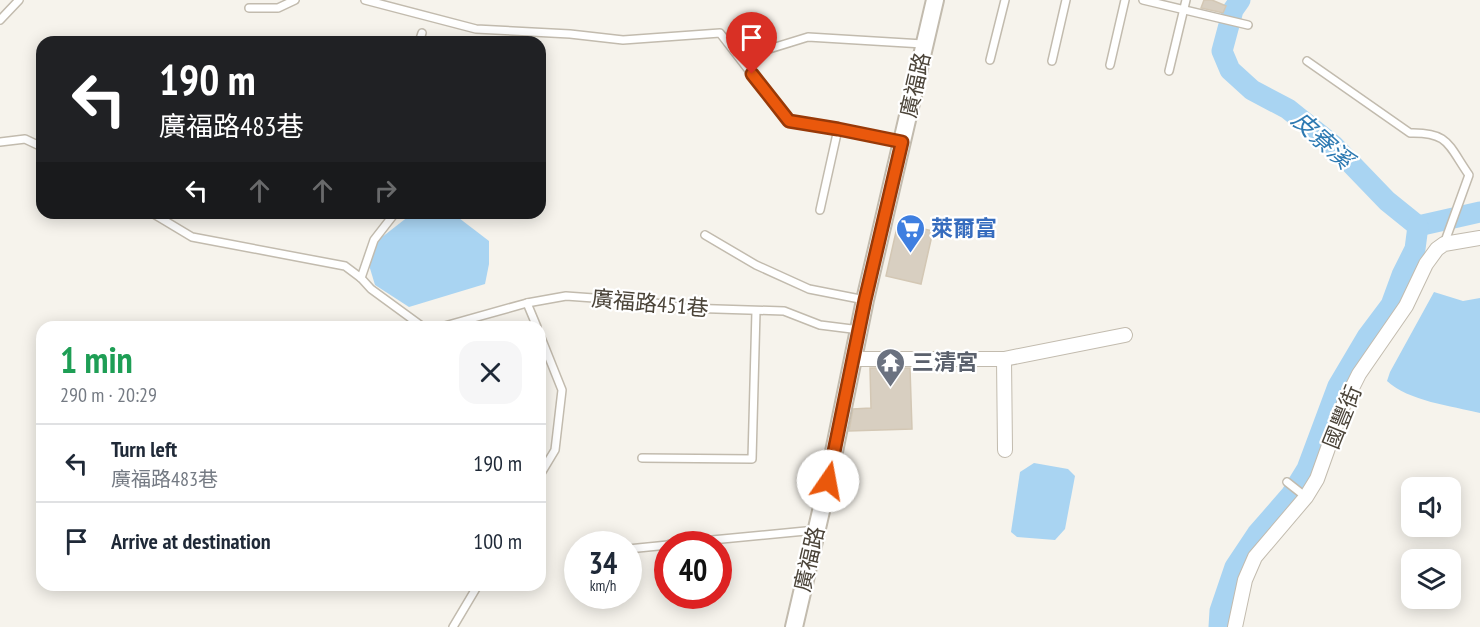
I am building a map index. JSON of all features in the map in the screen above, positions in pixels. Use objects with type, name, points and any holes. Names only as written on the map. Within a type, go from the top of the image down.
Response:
[{"type":"street","name":"廣福路","points":[[794,627],[865,300],[935,0]]},
{"type":"street","points":[[1445,242],[1480,238]]},
{"type":"street","name":"國豐街","points":[[1235,627],[1245,580],[1255,557],[1306,496],[1317,479],[1343,406],[1359,374],[1406,306],[1426,264],[1445,242]]},
{"type":"street","points":[[854,358],[1004,359],[1125,335]]},
{"type":"street","points":[[1004,359],[1005,450]]},
{"type":"lane","points":[[0,20],[19,0]]},
{"type":"lane","points":[[249,8],[278,8],[295,0]]},
{"type":"lane","points":[[365,0],[476,29],[570,34],[623,40],[720,33],[789,121],[902,142]]},
{"type":"lane","points":[[990,60],[1005,0]]},
{"type":"lane","points":[[1052,61],[1066,0]]},
{"type":"lane","points":[[1110,65],[1125,0]]},
{"type":"lane","points":[[1143,0],[1248,25]]},
{"type":"lane","points":[[1169,71],[1186,0]]},
{"type":"lane","points":[[740,58],[808,37],[925,44]]},
{"type":"lane","points":[[1307,61],[1410,133],[1428,133],[1443,137],[1469,175],[1445,242]]},
{"type":"lane","points":[[820,210],[838,129]]},
{"type":"lane","points":[[0,142],[25,140],[36,144]]},
{"type":"lane","points":[[162,219],[192,237],[345,266],[371,289],[415,321]]},
{"type":"lane","points":[[361,278],[374,240],[390,219]]},
{"type":"lane","points":[[705,234],[756,265],[808,289],[865,300]]},
{"type":"lane","name":"廣福路451巷","points":[[462,321],[527,303],[566,296],[649,302],[685,308],[784,312],[819,325],[860,330]]},
{"type":"lane","points":[[527,303],[534,321]]},
{"type":"lane","points":[[642,458],[752,459],[756,311]]},
{"type":"lane","points":[[546,350],[562,390],[555,450],[546,466]]},
{"type":"lane","points":[[1287,482],[1306,496]]},
{"type":"lane","points":[[732,539],[816,530]]},
{"type":"lane","points":[[453,627],[474,591]]},
{"type":"water","points":[[405,219],[460,219],[489,241],[489,264],[485,284],[409,307],[375,285],[369,265],[377,241]]},
{"type":"water","points":[[1434,292],[1463,301],[1480,298],[1480,413],[1418,398],[1396,388],[1387,381]]},
{"type":"water","points":[[1034,463],[1068,469],[1075,476],[1065,529],[1055,540],[1017,537],[1011,532],[1020,472]]},
{"type":"building","points":[[1204,0],[1212,0],[1226,6],[1223,13],[1201,8]]},
{"type":"building","name":"萊爾富","points":[[898,223],[933,231],[921,284],[886,276]]},
{"type":"building","name":"三清宮","points":[[870,368],[910,368],[912,429],[849,431],[853,409],[871,408]]},
{"type":"waterway","name":"皮寮溪","points":[[1240,0],[1233,10],[1222,51],[1230,70],[1252,90],[1288,109],[1334,146],[1387,201],[1418,226]]},
{"type":"waterway","name":"皮寮溪","points":[[1418,226],[1480,212]]},
{"type":"waterway","points":[[1219,627],[1220,611],[1235,567],[1257,534],[1291,495],[1307,469],[1338,386],[1367,337],[1391,305],[1415,249],[1418,226]]},
{"type":"place","name":"萊爾富","points":[[910,254]]},
{"type":"place","name":"三清宮","points":[[891,388]]},
{"type":"route","points":[[752,74],[789,121],[902,142],[865,300],[828,481]]}]
